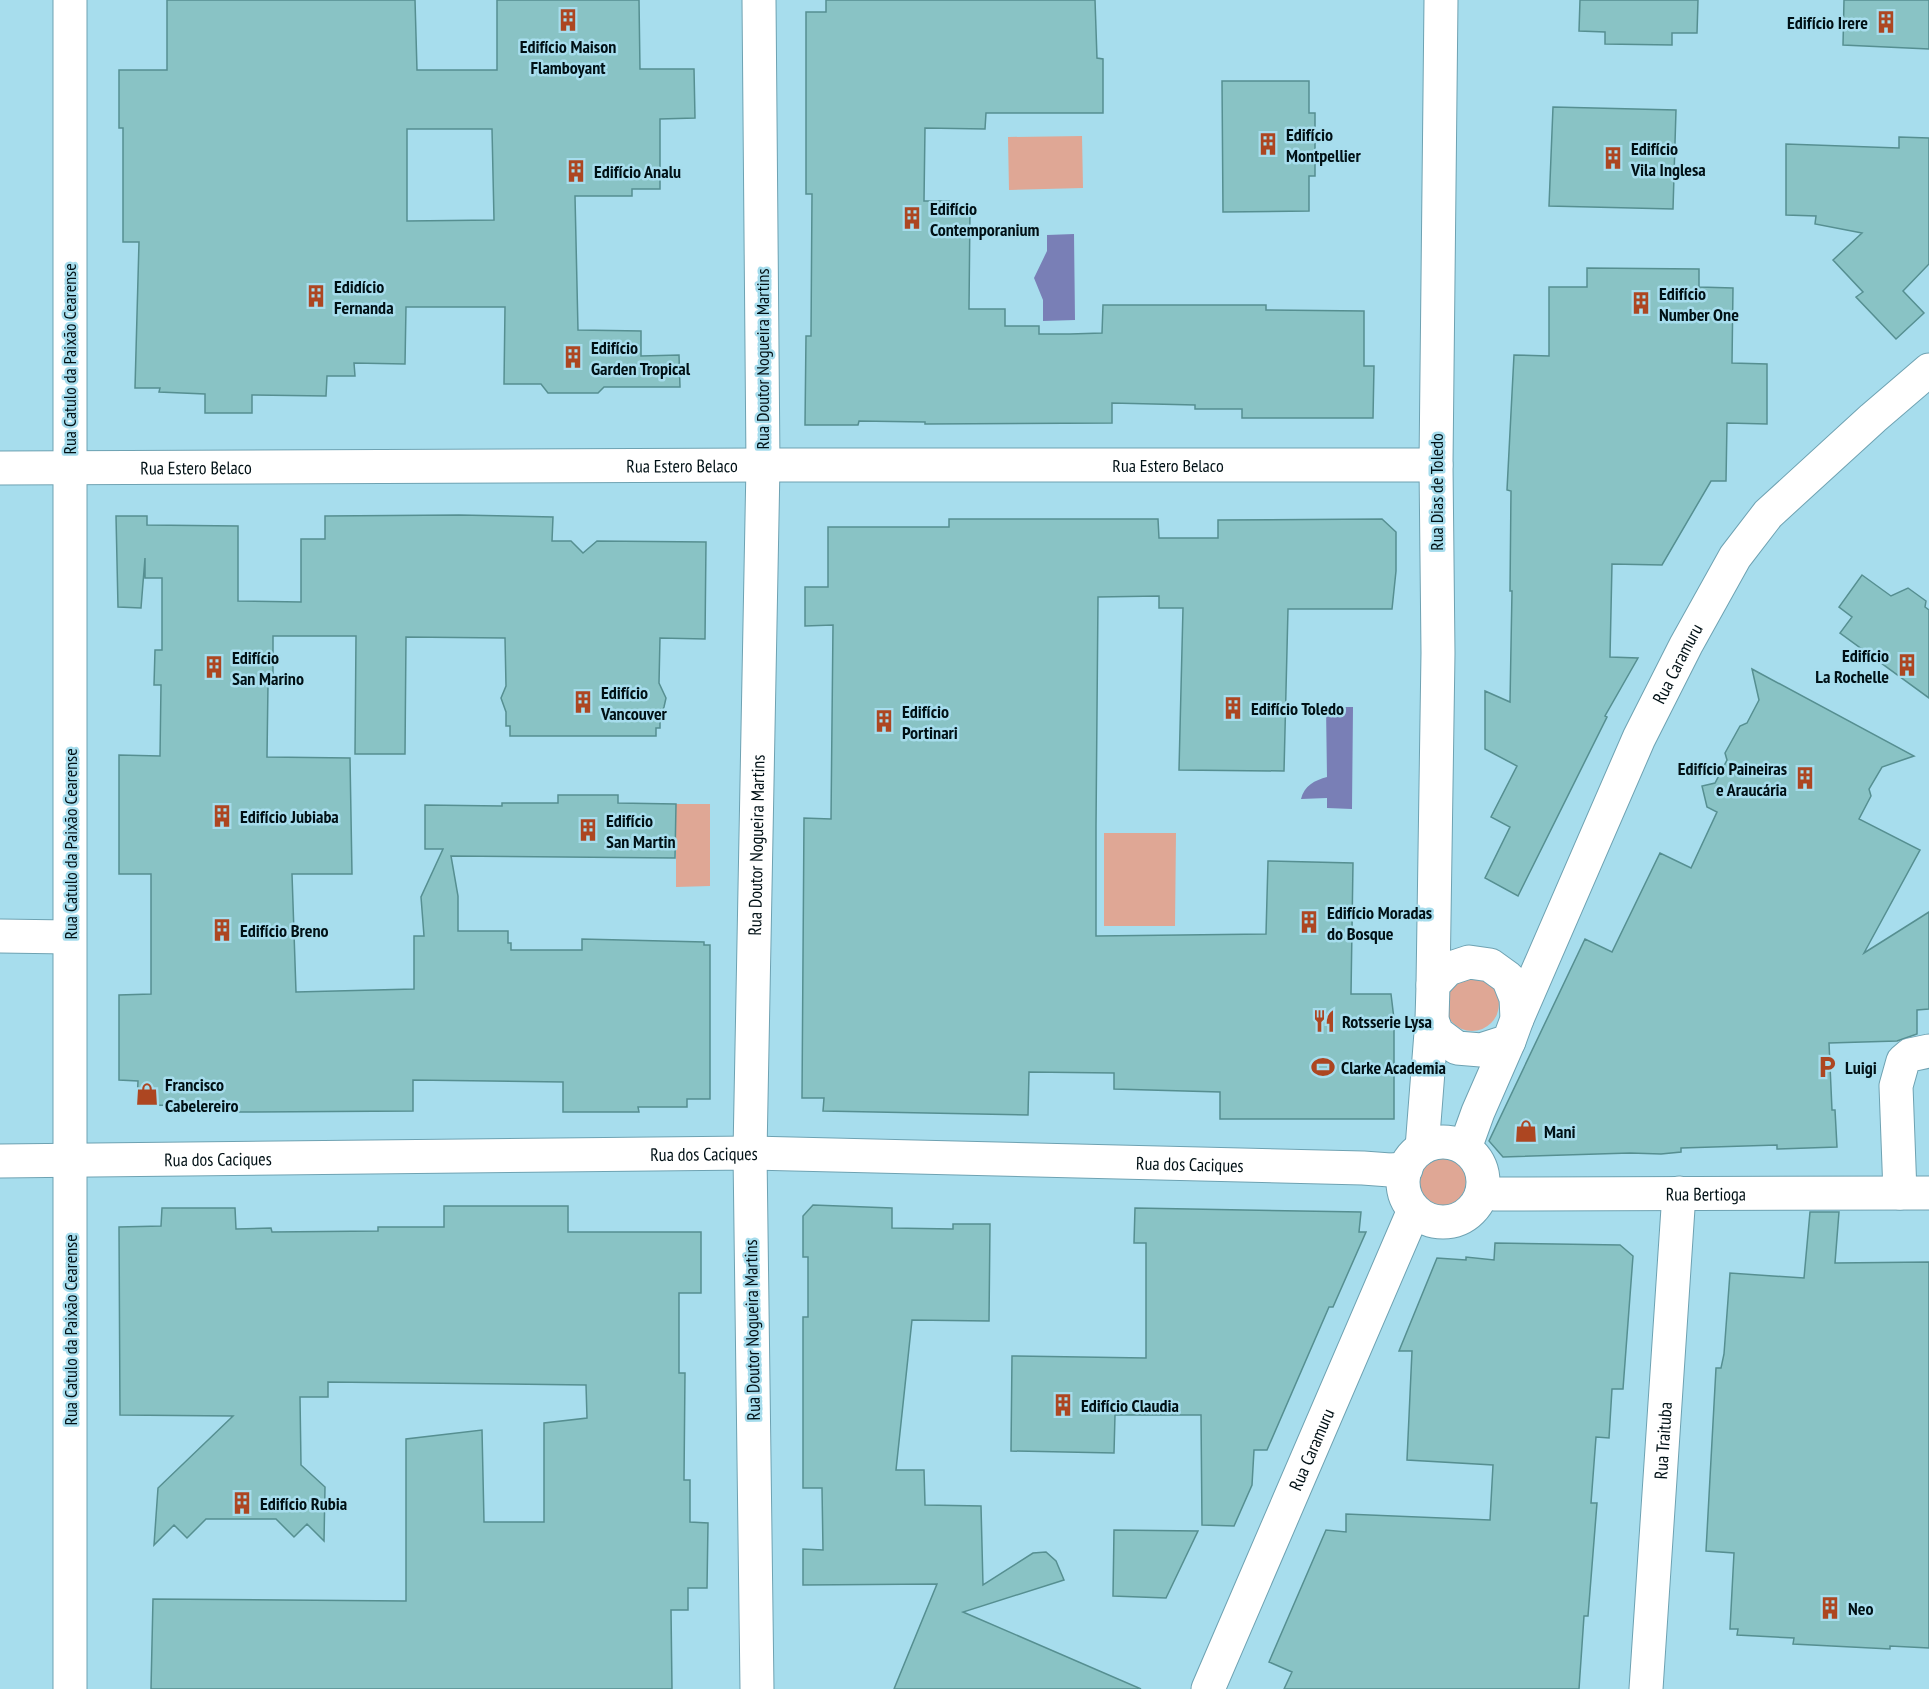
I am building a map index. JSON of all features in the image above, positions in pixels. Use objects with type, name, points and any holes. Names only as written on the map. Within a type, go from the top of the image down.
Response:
[{"type":"street","name":"Rua Catulo da Paixão Cearense","points":[[70,0],[68,468],[70,1689]]},
{"type":"street","name":"Rua Doutor Nogueira Martins","points":[[757,1689],[750,1153],[763,465],[759,0]]},
{"type":"street","name":"Rua Dias de Toledo","points":[[1433,985],[1438,653],[1436,465],[1441,0]]},
{"type":"street","name":"Rua Caramuru","points":[[1465,1148],[1478,1112],[1639,738],[1686,645],[1735,557],[1768,514],[1929,370]]},
{"type":"street","name":"Rua Estero Belaco","points":[[0,468],[1436,465]]},
{"type":"street","points":[[0,936],[69,937]]},
{"type":"street","points":[[1414,1159],[1435,1143],[1449,1143],[1465,1148],[1476,1160],[1482,1175],[1482,1192],[1474,1207],[1461,1218],[1445,1223],[1428,1220],[1414,1210],[1406,1198],[1403,1184],[1414,1159],[1432,1020],[1433,985],[1448,969],[1458,965],[1468,962],[1490,965],[1508,978],[1516,998],[1513,1030],[1481,1050],[1457,1048],[1437,1033],[1432,1020]]},
{"type":"street","points":[[1915,1193],[1896,1086],[1903,1061],[1910,1055],[1929,1051]]},
{"type":"street","name":"Rua dos Caciques","points":[[0,1161],[750,1153],[1390,1170],[1414,1159]]},
{"type":"street","name":"Rua Bertioga","points":[[1482,1192],[1495,1194],[1915,1193]]},
{"type":"street","name":"Rua Traituba","points":[[1646,1689],[1679,1193]]},
{"type":"street","name":"Rua Caramuru","points":[[1208,1689],[1414,1210]]},
{"type":"shaded area","points":[[1082,136],[1083,188],[1009,190],[1008,137]]},
{"type":"shaded area","points":[[676,804],[710,804],[710,886],[676,887]]},
{"type":"shaded area","points":[[1104,833],[1176,833],[1175,926],[1104,926]]},
{"type":"shaded area","points":[[1472,977],[1482,979],[1491,985],[1497,994],[1499,1004],[1497,1014],[1491,1023],[1482,1029],[1472,1031],[1462,1029],[1453,1023],[1447,1014],[1445,1004],[1447,994],[1453,985],[1462,979]]},
{"type":"shaded area","points":[[1439,1154],[1449,1156],[1458,1162],[1464,1171],[1466,1181],[1464,1191],[1458,1200],[1449,1206],[1439,1208],[1429,1206],[1420,1200],[1414,1191],[1412,1181],[1414,1171],[1420,1162],[1429,1156]]},
{"type":"water","points":[[1074,234],[1075,320],[1043,321],[1043,300],[1034,278],[1047,251],[1047,235]]},
{"type":"water","points":[[1326,707],[1353,707],[1352,809],[1327,808],[1327,798],[1301,799],[1311,784],[1327,777]]},
{"type":"building","points":[[167,0],[415,0],[417,70],[497,70],[497,0],[639,0],[640,69],[694,69],[695,118],[660,119],[660,189],[632,189],[632,196],[575,196],[578,330],[641,331],[641,356],[679,355],[680,387],[604,387],[598,393],[548,393],[541,384],[504,384],[505,307],[406,307],[405,364],[354,363],[355,376],[327,376],[326,396],[252,395],[252,413],[205,413],[205,394],[159,392],[160,388],[135,388],[139,242],[123,242],[123,128],[119,128],[119,70],[167,70]],"holes":[[[407,129],[492,129],[494,220],[407,221]]]},
{"type":"building","points":[[826,0],[1095,0],[1097,58],[1103,59],[1103,113],[986,113],[985,129],[925,128],[924,201],[949,201],[950,209],[970,209],[969,309],[1005,309],[1005,326],[1039,326],[1039,334],[1102,333],[1103,305],[1266,305],[1266,310],[1364,311],[1364,366],[1374,366],[1373,418],[1242,418],[1242,409],[1195,409],[1195,405],[1112,403],[1112,423],[925,424],[925,422],[859,421],[858,425],[805,425],[806,336],[811,336],[812,194],[806,194],[806,12],[826,12]]},
{"type":"building","points":[[1580,0],[1698,0],[1697,33],[1672,33],[1672,45],[1605,44],[1605,32],[1579,31]]},
{"type":"building","name":"Edifício Irere","points":[[1844,0],[1929,0],[1929,49],[1843,45]]},
{"type":"building","name":"Edifício Montpellier","points":[[1222,81],[1309,81],[1309,113],[1315,113],[1315,176],[1309,176],[1309,211],[1223,212]]},
{"type":"building","name":"Edifício Vila Inglesa","points":[[1553,107],[1676,110],[1673,209],[1549,206]]},
{"type":"building","points":[[1899,137],[1929,138],[1929,264],[1903,291],[1924,313],[1896,339],[1856,297],[1863,292],[1833,260],[1862,233],[1815,224],[1816,216],[1786,215],[1786,144],[1899,148]]},
{"type":"building","points":[[1587,268],[1699,269],[1699,287],[1733,288],[1732,363],[1767,364],[1767,424],[1727,423],[1726,481],[1711,481],[1662,565],[1612,564],[1610,657],[1638,658],[1605,716],[1607,717],[1518,896],[1485,878],[1510,827],[1491,817],[1517,766],[1485,749],[1485,691],[1510,702],[1511,491],[1507,490],[1514,355],[1549,356],[1549,287],[1587,287]]},
{"type":"building","points":[[116,516],[147,516],[147,525],[238,526],[238,601],[301,602],[301,539],[325,539],[325,516],[553,517],[552,541],[571,541],[583,553],[597,541],[706,542],[705,639],[660,638],[659,683],[666,698],[660,715],[660,728],[656,728],[656,736],[510,736],[510,726],[506,726],[506,712],[501,698],[506,686],[505,638],[406,637],[405,754],[355,754],[356,636],[273,636],[273,684],[268,684],[267,757],[350,758],[352,874],[292,874],[296,992],[414,989],[414,936],[424,936],[421,897],[443,849],[425,849],[425,805],[502,806],[502,803],[558,803],[558,795],[618,795],[618,803],[676,804],[675,858],[451,856],[458,896],[458,931],[508,931],[508,943],[511,943],[511,950],[582,950],[582,939],[704,942],[704,945],[710,945],[710,1099],[687,1099],[687,1107],[638,1107],[639,1112],[563,1112],[563,1082],[413,1080],[413,1111],[237,1112],[237,1106],[137,1105],[138,1081],[119,1080],[119,995],[151,994],[151,874],[119,874],[119,755],[160,756],[161,685],[154,685],[155,650],[162,650],[162,578],[145,578],[145,558],[141,608],[118,607]]},
{"type":"building","points":[[949,519],[1158,519],[1159,538],[1218,538],[1218,520],[1382,519],[1396,532],[1396,571],[1392,609],[1288,609],[1284,771],[1179,770],[1183,608],[1159,608],[1159,596],[1098,597],[1096,826],[1096,936],[1266,934],[1268,861],[1353,863],[1351,994],[1391,994],[1394,1019],[1394,1119],[1220,1119],[1220,1092],[1114,1089],[1114,1073],[1029,1072],[1028,1115],[823,1111],[824,1098],[802,1098],[804,818],[831,819],[833,625],[805,626],[805,587],[828,587],[828,527],[949,527]]},
{"type":"building","name":"Edifício La Rochelle","points":[[1862,575],[1891,596],[1908,588],[1926,601],[1925,607],[1929,610],[1929,698],[1840,633],[1852,617],[1839,607]]},
{"type":"building","points":[[1752,669],[1914,756],[1882,767],[1869,789],[1871,796],[1859,819],[1920,850],[1864,953],[1929,912],[1929,1009],[1917,1010],[1917,1034],[1897,1041],[1829,1043],[1832,1110],[1835,1110],[1837,1147],[1777,1149],[1777,1145],[1681,1148],[1681,1152],[1661,1154],[1503,1157],[1489,1141],[1585,939],[1612,952],[1660,853],[1691,868],[1717,812],[1707,807],[1702,786],[1715,783],[1727,760],[1725,753],[1740,726],[1747,723],[1759,700]]},
{"type":"building","points":[[813,1205],[892,1208],[892,1228],[953,1229],[953,1224],[990,1224],[989,1321],[912,1320],[896,1470],[924,1470],[925,1505],[981,1506],[983,1585],[1033,1553],[1046,1552],[1056,1561],[1064,1580],[963,1612],[1141,1689],[894,1689],[937,1584],[803,1585],[803,1549],[823,1550],[822,1488],[803,1488],[803,1317],[808,1317],[808,1257],[803,1257],[803,1216]]},
{"type":"building","points":[[444,1206],[568,1206],[568,1232],[701,1232],[701,1293],[679,1293],[679,1373],[685,1373],[684,1480],[690,1480],[690,1522],[708,1523],[707,1588],[688,1588],[688,1610],[671,1610],[672,1689],[151,1689],[153,1599],[406,1601],[406,1439],[482,1430],[484,1522],[544,1522],[544,1423],[587,1418],[586,1385],[328,1382],[328,1397],[300,1397],[301,1465],[325,1487],[324,1541],[307,1524],[294,1537],[276,1519],[206,1519],[187,1538],[174,1525],[154,1545],[158,1488],[233,1416],[120,1415],[119,1227],[161,1226],[162,1208],[235,1208],[236,1229],[271,1228],[272,1232],[378,1231],[378,1227],[444,1227]]},
{"type":"building","points":[[1135,1208],[1361,1212],[1359,1232],[1366,1232],[1333,1307],[1329,1307],[1267,1450],[1254,1450],[1252,1485],[1234,1526],[1202,1525],[1201,1415],[1115,1415],[1114,1453],[1011,1451],[1012,1356],[1146,1358],[1146,1243],[1134,1243]]},
{"type":"building","points":[[1810,1212],[1839,1212],[1835,1263],[1929,1262],[1929,1648],[1890,1646],[1890,1649],[1793,1644],[1794,1638],[1737,1635],[1738,1629],[1730,1629],[1734,1553],[1706,1551],[1716,1368],[1721,1368],[1724,1354],[1730,1273],[1804,1278]]},
{"type":"building","points":[[1495,1243],[1620,1245],[1633,1256],[1623,1389],[1612,1389],[1609,1438],[1596,1437],[1591,1503],[1597,1503],[1588,1616],[1584,1616],[1579,1689],[1284,1689],[1292,1672],[1269,1662],[1326,1530],[1346,1532],[1346,1514],[1490,1520],[1493,1465],[1407,1460],[1412,1351],[1399,1351],[1437,1258],[1466,1260],[1466,1257],[1494,1260]]},
{"type":"building","points":[[1114,1530],[1198,1531],[1166,1598],[1113,1596]]},
{"type":"place","name":"Edifício Maison Flamboyant","points":[[568,20]]},
{"type":"place","name":"Edifício Irere","points":[[1886,22]]},
{"type":"place","name":"Edifício Montpellier","points":[[1268,144]]},
{"type":"place","name":"Edifício Vila Inglesa","points":[[1613,158]]},
{"type":"place","name":"Edifício Analu","points":[[576,171]]},
{"type":"place","name":"Edifício Contemporanium","points":[[912,218]]},
{"type":"place","name":"Edidício Fernanda","points":[[316,296]]},
{"type":"place","name":"Edifício Number One","points":[[1641,303]]},
{"type":"place","name":"Edifício Garden Tropical","points":[[573,357]]},
{"type":"place","name":"Edifício La Rochelle","points":[[1907,665]]},
{"type":"place","name":"Edifício San Marino","points":[[214,667]]},
{"type":"place","name":"Edifício Vancouver","points":[[583,702]]},
{"type":"place","name":"Edifício Toledo","points":[[1233,708]]},
{"type":"place","name":"Edifício Portinari","points":[[884,721]]},
{"type":"place","name":"Edifício Paineiras e Araucária","points":[[1805,778]]},
{"type":"place","name":"Edifício Jubiaba","points":[[222,816]]},
{"type":"place","name":"Edifício San Martin","points":[[588,830]]},
{"type":"place","name":"Edifício Moradas do Bosque","points":[[1309,922]]},
{"type":"place","name":"Edifício Breno","points":[[222,930]]},
{"type":"place","name":"Rotsserie Lysa","points":[[1324,1021]]},
{"type":"place","name":"Clarke Academia","points":[[1323,1067]]},
{"type":"place","name":"Luigi","points":[[1827,1067]]},
{"type":"place","name":"Francisco Cabelereiro","points":[[147,1094]]},
{"type":"place","name":"Mani","points":[[1526,1131]]},
{"type":"place","name":"Edifício Claudia","points":[[1063,1405]]},
{"type":"place","name":"Edifício Rubia","points":[[242,1503]]},
{"type":"place","name":"Neo","points":[[1830,1608]]}]
